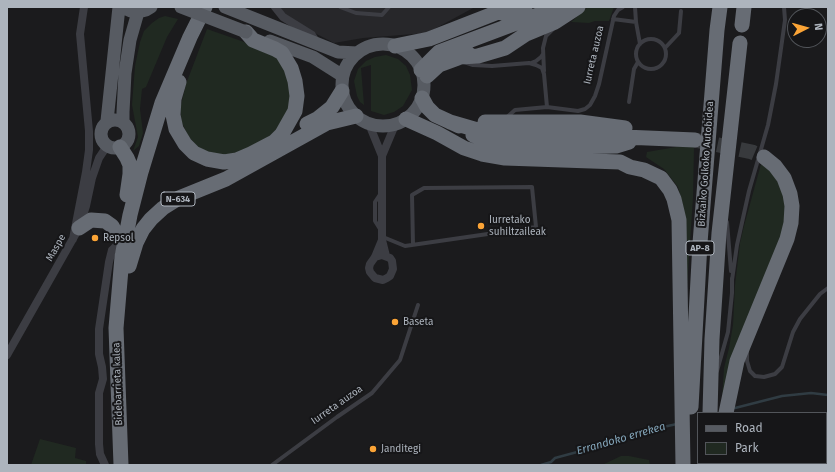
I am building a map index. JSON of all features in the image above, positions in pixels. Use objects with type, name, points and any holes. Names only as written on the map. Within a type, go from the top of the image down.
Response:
[{"type":"highway","name":"N-634","points":[[118,302],[122,257],[130,215],[141,172],[162,103],[204,7]]},
{"type":"highway","points":[[212,7],[181,76],[174,99],[173,116],[176,129],[185,144],[194,153],[207,159],[224,162],[237,160],[317,119],[332,107],[342,91]]},
{"type":"highway","points":[[395,46],[429,39],[501,7]]},
{"type":"highway","points":[[483,16],[511,7]]},
{"type":"highway","points":[[483,16],[525,7]]},
{"type":"highway","points":[[493,42],[510,21],[544,7]]},
{"type":"highway","points":[[422,75],[438,65],[564,10],[578,7]]},
{"type":"highway","name":"Bizkaiko Golkoko Autobidea","points":[[690,465],[691,404],[700,243],[716,38],[720,7]]},
{"type":"highway","points":[[742,25],[744,7]]},
{"type":"highway","points":[[422,75],[439,52],[464,42],[514,42],[526,34],[544,27],[564,10]]},
{"type":"highway","points":[[246,32],[253,40],[282,53],[291,68],[295,81],[297,96],[295,110],[282,134],[274,142]]},
{"type":"highway","name":"Bizkaiko Golkoko Autobidea","points":[[710,412],[710,388],[719,233],[740,43]]},
{"type":"highway","points":[[422,98],[427,107],[435,115],[450,122],[481,131],[695,140]]},
{"type":"highway","name":"N-634","points":[[117,376],[125,286],[136,243],[143,229],[151,219],[163,208],[179,198],[226,179],[327,123],[356,116]]},
{"type":"highway","points":[[450,122],[580,122],[623,128],[644,138]]},
{"type":"highway","points":[[407,123],[427,131],[472,157],[484,160],[517,165],[625,164],[644,170],[661,178],[670,190],[674,199],[679,220],[683,465]]},
{"type":"highway","points":[[113,146],[127,158],[130,165],[126,200],[117,241],[113,286],[118,302]]},
{"type":"highway","points":[[726,412],[737,360],[787,239],[791,223],[792,206],[790,194],[784,178],[775,166],[764,157]]},
{"type":"highway","points":[[76,234],[91,220],[105,221],[112,226],[117,241]]},
{"type":"highway","name":"Bidebarrieta kalea","points":[[118,302],[116,328],[121,465]]},
{"type":"main road","points":[[119,7],[107,121],[102,127],[100,135],[102,139],[113,146],[127,142],[128,138],[128,129],[124,122],[122,112],[125,73],[130,40],[138,12]]},
{"type":"main road","points":[[122,7],[138,12],[151,7]]},
{"type":"main road","points":[[181,7],[313,57],[343,76]]},
{"type":"main road","points":[[225,7],[338,52],[357,53]]},
{"type":"main road","points":[[382,44],[395,46],[406,52],[415,60],[422,75],[424,89],[422,98],[407,123],[382,126],[369,124],[356,116],[349,109],[342,91],[343,76],[348,64],[357,53],[375,45],[382,44]]},
{"type":"main road","points":[[107,121],[116,119],[124,122]]},
{"type":"street","points":[[76,234],[89,150],[80,34],[84,7]]},
{"type":"street","points":[[275,7],[284,17],[312,35],[318,43]]},
{"type":"street","points":[[382,236],[370,264],[370,272],[375,278],[383,280],[390,276],[394,269],[392,261],[386,256],[382,236],[382,156],[388,138],[407,123]]},
{"type":"street","points":[[369,124],[382,156]]},
{"type":"street","name":"Maspe","points":[[7,355],[76,234],[86,206],[92,178],[99,158],[113,146]]},
{"type":"street","name":"Bidebarrieta kalea","points":[[105,465],[100,454],[99,444],[99,393],[103,379],[99,354],[100,329],[109,262],[112,250],[117,241]]},
{"type":"street","points":[[374,257],[386,256]]},
{"type":"lane","points":[[340,7],[356,12],[382,15],[389,7]]},
{"type":"lane","name":"Iurreta auzoa","points":[[501,122],[515,110],[547,107],[578,111],[585,109],[590,105],[599,84],[613,19],[618,10],[623,7]]},
{"type":"lane","points":[[635,7],[640,44]]},
{"type":"lane","points":[[732,280],[737,245],[768,125],[776,84],[785,20],[784,7]]},
{"type":"lane","points":[[547,107],[544,74],[546,36],[564,10]]},
{"type":"lane","points":[[664,48],[679,33],[681,12]]},
{"type":"lane","points":[[613,19],[636,22]]},
{"type":"lane","points":[[629,102],[634,69],[638,62],[636,52],[640,44],[644,40],[653,39],[662,44],[666,52],[663,62],[656,68],[646,68],[638,62]]},
{"type":"lane","points":[[458,57],[466,63],[492,66],[536,62],[541,58],[544,52]]},
{"type":"lane","points":[[529,63],[542,68],[544,74]]},
{"type":"lane","points":[[382,236],[405,246],[413,245],[536,228],[532,187],[424,188],[412,195],[413,245]]},
{"type":"lane","points":[[710,388],[721,362],[728,332],[732,293],[728,229],[723,204]]},
{"type":"lane","points":[[753,320],[747,361],[750,371],[755,376],[764,377],[775,374],[782,367],[793,332],[800,319],[820,294],[828,288]]},
{"type":"lane","name":"Iurreta auzoa","points":[[272,465],[372,393],[400,360],[418,305]]},
{"type":"shaded area","points":[[273,7],[475,7],[427,33],[363,38],[334,43],[276,13]]},
{"type":"green space","points":[[588,7],[614,7],[609,21],[595,21],[589,23],[571,22]]},
{"type":"green space","points":[[165,16],[178,19],[167,37],[146,87],[142,89],[140,109],[143,133],[139,146],[133,151],[138,137],[132,105],[135,66],[140,42],[144,31],[159,18]]},
{"type":"green space","points":[[207,29],[270,51],[281,58],[292,85],[287,116],[270,138],[232,156],[207,153],[197,146],[189,137],[182,123],[180,109],[186,84]]},
{"type":"green space","points":[[386,55],[398,59],[406,66],[410,75],[412,90],[403,106],[394,112],[384,115],[371,111],[371,65],[361,68],[364,105],[360,102],[357,96],[354,81],[358,69],[366,61],[375,57]]},
{"type":"green space","points":[[676,147],[694,147],[693,198],[685,317],[683,205],[678,187],[664,169],[646,157],[647,152]]},
{"type":"green space","points":[[761,164],[770,170],[779,183],[784,196],[786,215],[782,235],[721,412],[724,368],[733,325],[735,285],[740,243]]},
{"type":"green space","points":[[40,439],[76,448],[75,458],[86,461],[86,465],[31,465]]},
{"type":"green space","points":[[621,456],[649,460],[650,465],[602,465]]},
{"type":"waterway","name":"Errandoko errekea","points":[[735,408],[782,396],[811,393],[828,395]]},
{"type":"waterway","name":"Errandoko errekea","points":[[541,465],[551,462],[555,458],[603,445],[649,430],[677,424]]},
{"type":"tunnel","points":[[695,140],[752,152],[764,157]]},
{"type":"place","name":"Iurretako suhiltzaileak","points":[[481,226]]},
{"type":"place","name":"Repsol","points":[[95,238]]},
{"type":"place","name":"Baseta","points":[[395,322]]},
{"type":"place","name":"Janditegi","points":[[373,449]]}]
